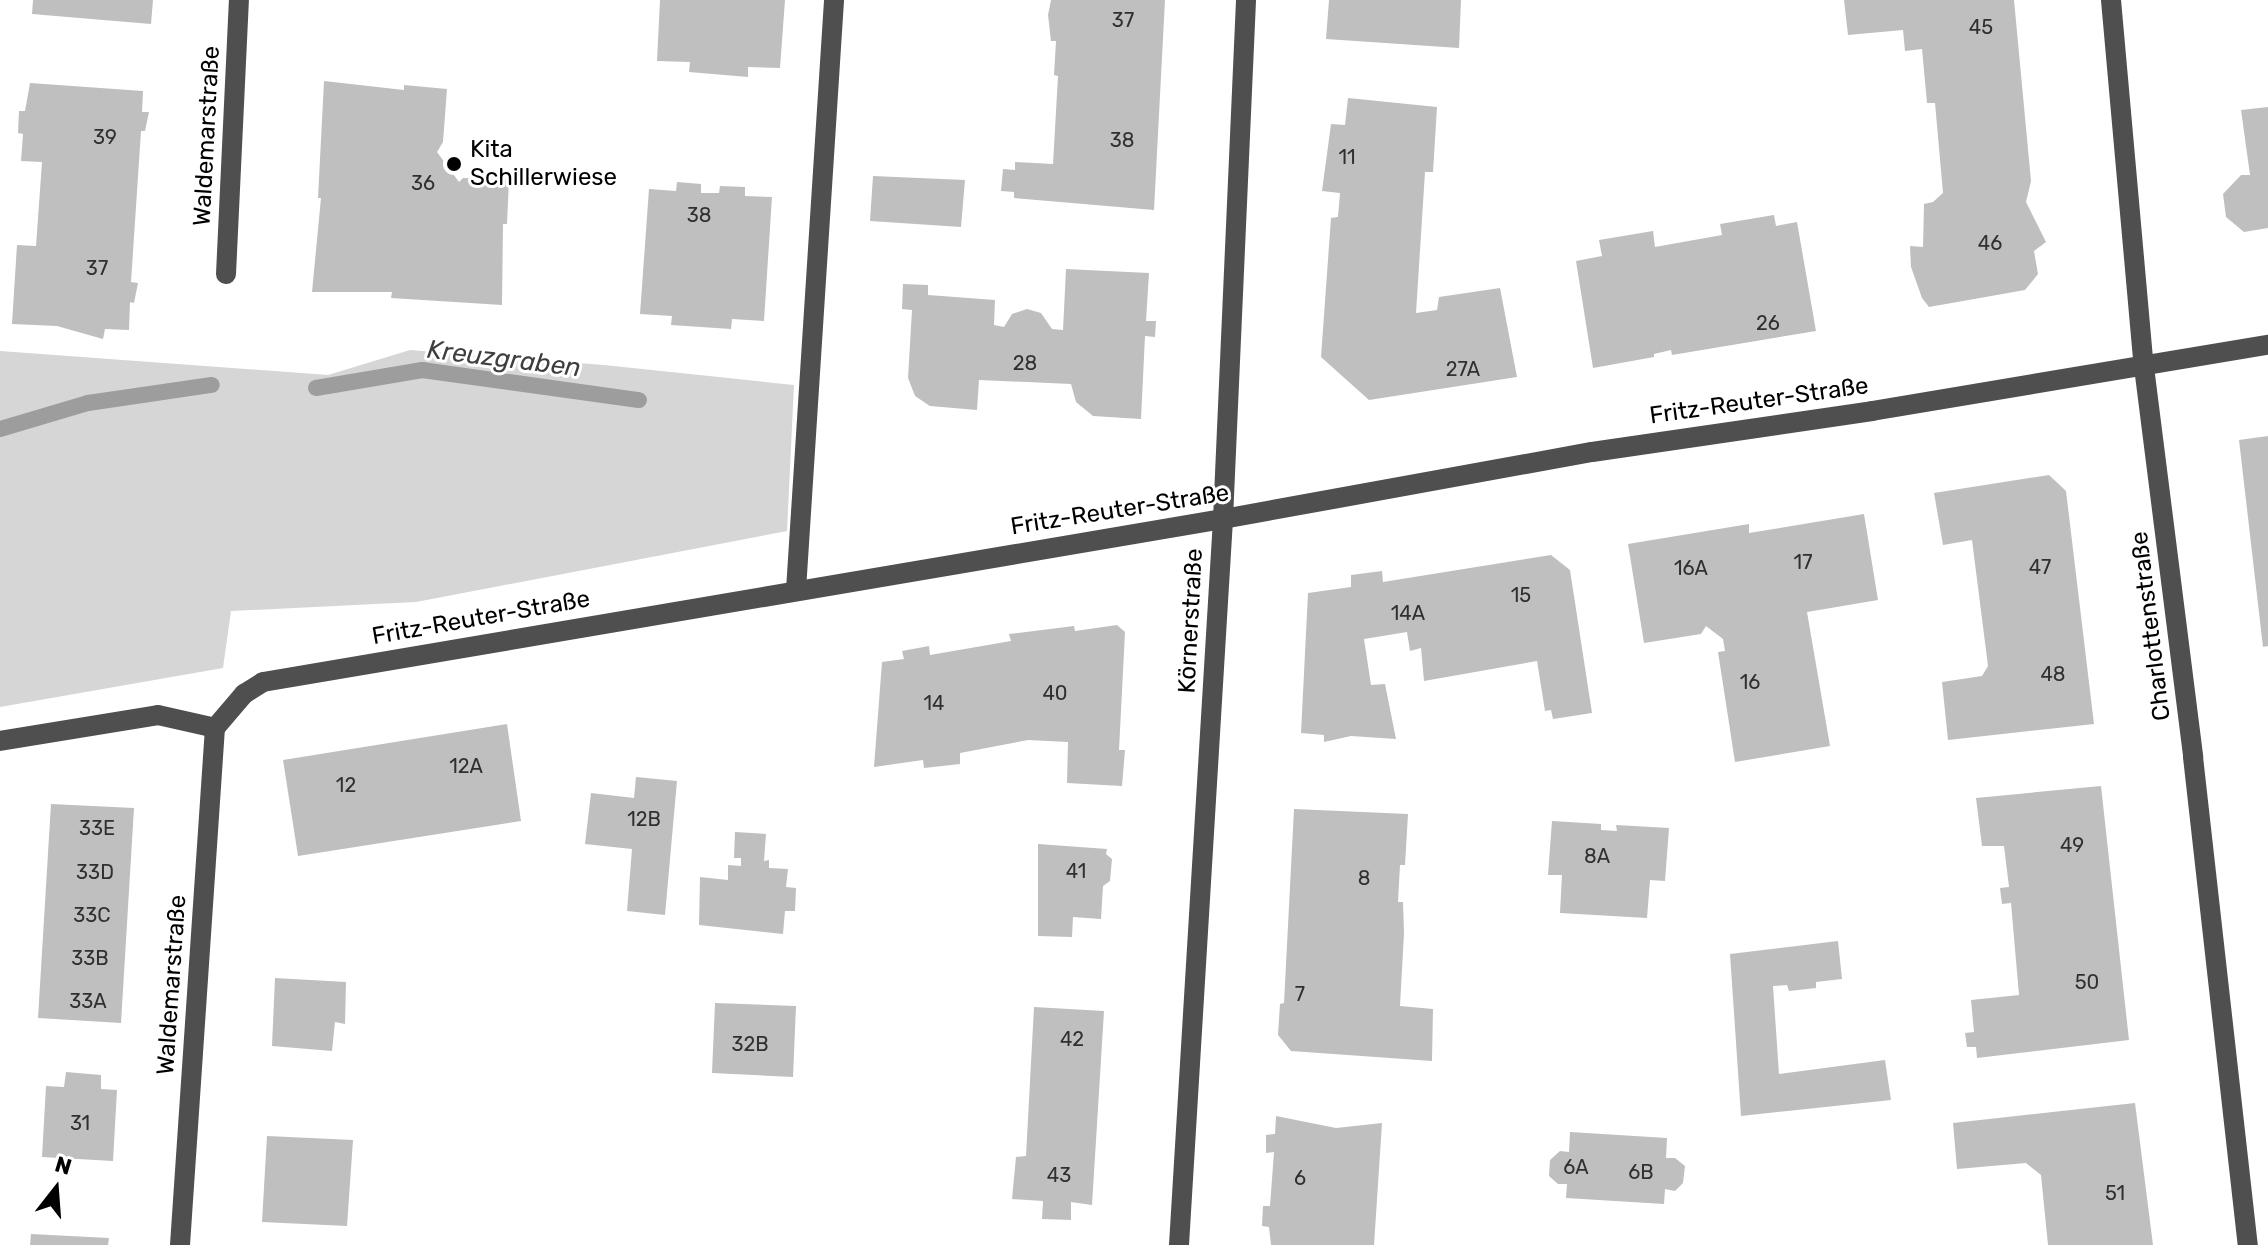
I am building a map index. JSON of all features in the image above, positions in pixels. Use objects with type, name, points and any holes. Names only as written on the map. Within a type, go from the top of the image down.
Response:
[{"type":"street","name":"Waldemarstraße","points":[[226,274],[239,0]]},
{"type":"street","points":[[796,590],[834,0]]},
{"type":"street","name":"Körnerstraße","points":[[1179,1245],[1223,519],[1246,0]]},
{"type":"street","name":"Charlottenstraße","points":[[2111,0],[2144,367],[2193,757],[2248,1245]]},
{"type":"street","name":"Fritz-Reuter-Straße","points":[[215,728],[244,694],[263,682],[1223,519],[1592,452],[2268,345]]},
{"type":"street","points":[[0,741],[158,715],[215,728]]},
{"type":"street","name":"Waldemarstraße","points":[[180,1245],[215,728]]},
{"type":"shaded area","points":[[410,350],[604,365],[794,385],[787,531],[416,602],[231,611],[223,668],[0,707],[0,351],[328,375]]},
{"type":"building","points":[[33,0],[153,0],[151,24],[32,14]]},
{"type":"building","points":[[660,0],[785,0],[780,68],[748,67],[748,77],[689,72],[690,62],[657,61]]},
{"type":"building","points":[[1051,0],[1165,0],[1154,210],[1014,198],[1014,192],[1001,191],[1003,169],[1015,170],[1015,162],[1053,164],[1058,76],[1054,75],[1056,41],[1051,41],[1048,15]]},
{"type":"building","points":[[1329,0],[1461,0],[1459,48],[1326,39]]},
{"type":"building","points":[[1844,0],[2014,0],[2031,181],[2026,202],[2046,242],[2034,251],[2038,274],[2025,290],[1929,307],[1922,298],[1911,267],[1910,246],[1923,247],[1924,204],[1933,202],[1943,193],[1935,103],[1927,103],[1922,49],[1905,51],[1903,30],[1848,35]]},
{"type":"building","points":[[324,81],[404,90],[404,85],[447,89],[443,142],[437,152],[459,182],[463,178],[509,180],[507,224],[503,224],[502,305],[391,298],[392,292],[312,292],[321,198],[318,198]]},
{"type":"building","points":[[30,83],[143,91],[142,112],[149,112],[145,131],[141,131],[131,282],[138,283],[134,303],[130,302],[129,330],[105,329],[103,339],[57,326],[12,324],[17,245],[36,246],[42,162],[21,161],[23,134],[18,133],[19,111],[25,111]]},
{"type":"building","points":[[1348,98],[1437,107],[1433,172],[1425,172],[1416,313],[1437,310],[1439,297],[1500,288],[1517,377],[1369,400],[1321,357],[1331,218],[1338,217],[1340,193],[1322,191],[1331,124],[1345,125]]},
{"type":"building","points":[[2268,107],[2268,228],[2244,232],[2226,217],[2223,194],[2241,175],[2250,175],[2241,110]]},
{"type":"building","points":[[873,176],[965,180],[961,227],[870,221]]},
{"type":"building","points":[[677,182],[701,184],[701,193],[719,193],[720,186],[745,187],[745,196],[772,197],[764,321],[732,319],[731,329],[671,325],[672,316],[640,314],[649,189],[676,191]]},
{"type":"building","points":[[1774,215],[1776,226],[1797,222],[1816,331],[1672,355],[1671,350],[1654,354],[1654,357],[1593,368],[1576,261],[1602,256],[1599,240],[1653,231],[1655,247],[1722,235],[1720,224]]},
{"type":"building","points":[[1066,269],[1149,273],[1146,321],[1156,321],[1155,337],[1145,336],[1141,419],[1093,416],[1076,402],[1071,384],[979,380],[977,410],[930,406],[915,396],[908,378],[912,310],[902,309],[903,284],[928,285],[928,295],[995,300],[994,325],[1004,327],[1012,314],[1027,309],[1041,313],[1052,329],[1063,330]]},
{"type":"building","points":[[2268,436],[2268,646],[2263,647],[2239,440]]},
{"type":"building","points":[[2049,475],[2066,491],[2094,724],[1948,740],[1942,682],[1982,676],[1988,666],[1972,540],[1943,545],[1934,493]]},
{"type":"building","points":[[1864,514],[1878,600],[1807,612],[1830,746],[1735,762],[1718,652],[1725,651],[1723,639],[1706,626],[1701,634],[1644,643],[1628,544],[1749,524],[1749,533]]},
{"type":"building","points":[[1551,555],[1570,570],[1592,713],[1553,719],[1551,710],[1545,711],[1537,661],[1424,681],[1421,648],[1410,651],[1407,632],[1364,639],[1371,685],[1385,684],[1396,739],[1351,736],[1324,742],[1324,735],[1301,733],[1308,593],[1351,587],[1351,575],[1382,571],[1383,582]]},
{"type":"building","points":[[1117,625],[1125,632],[1119,750],[1125,750],[1122,786],[1067,783],[1068,742],[1028,740],[960,753],[960,764],[924,768],[923,760],[874,767],[882,662],[904,659],[902,651],[929,646],[930,655],[1011,641],[1009,634],[1074,626],[1075,631]]},
{"type":"building","points":[[507,724],[521,821],[298,856],[283,760]]},
{"type":"building","points":[[636,777],[677,781],[665,915],[627,911],[632,849],[585,844],[591,793],[634,798]]},
{"type":"building","points":[[2101,786],[2129,1040],[1977,1058],[1976,1047],[1967,1047],[1965,1033],[1974,1032],[1971,1000],[2019,995],[2011,903],[2002,904],[2000,888],[2009,887],[2004,846],[1982,846],[1976,798]]},
{"type":"building","points":[[51,804],[134,808],[121,1023],[38,1018]]},
{"type":"building","points":[[1294,809],[1408,814],[1405,865],[1400,865],[1398,902],[1403,902],[1404,933],[1400,1006],[1433,1009],[1432,1061],[1291,1051],[1278,1035],[1280,1004],[1284,1003]]},
{"type":"building","points":[[1552,821],[1601,824],[1601,830],[1617,831],[1616,825],[1669,828],[1665,881],[1650,880],[1647,918],[1560,913],[1562,875],[1548,875]]},
{"type":"building","points":[[735,832],[766,834],[764,861],[769,860],[769,868],[788,869],[786,887],[796,888],[795,911],[785,911],[783,934],[699,925],[700,877],[728,880],[728,865],[741,866],[741,858],[734,858]]},
{"type":"building","points":[[1038,844],[1107,849],[1106,854],[1112,859],[1110,881],[1103,886],[1101,919],[1073,917],[1072,937],[1038,936]]},
{"type":"building","points":[[1838,941],[1842,979],[1816,982],[1816,988],[1789,991],[1787,985],[1773,986],[1779,1074],[1885,1060],[1891,1100],[1741,1116],[1730,954]]},
{"type":"building","points":[[275,978],[346,982],[345,1024],[335,1022],[332,1051],[272,1046]]},
{"type":"building","points":[[715,1003],[796,1006],[793,1077],[712,1073]]},
{"type":"building","points":[[1034,1007],[1104,1011],[1092,1205],[1071,1202],[1071,1220],[1042,1219],[1043,1201],[1012,1199],[1016,1157],[1026,1156]]},
{"type":"building","points":[[66,1072],[101,1075],[101,1089],[117,1090],[113,1161],[42,1157],[46,1086],[64,1087]]},
{"type":"building","points":[[2135,1103],[2153,1245],[2048,1245],[2041,1175],[2026,1163],[1957,1169],[1953,1123]]},
{"type":"building","points":[[1276,1116],[1336,1128],[1382,1123],[1374,1245],[1271,1245],[1269,1227],[1262,1226],[1263,1206],[1270,1206],[1274,1152],[1266,1153],[1266,1135],[1275,1134]]},
{"type":"building","points":[[1570,1132],[1667,1138],[1666,1158],[1675,1158],[1685,1166],[1683,1183],[1675,1191],[1665,1189],[1664,1204],[1566,1198],[1567,1184],[1558,1184],[1549,1176],[1550,1160],[1560,1151],[1569,1152]]},
{"type":"building","points":[[267,1136],[353,1140],[347,1226],[262,1222]]},
{"type":"building","points":[[31,1234],[109,1238],[108,1245],[30,1245]]},
{"type":"waterway","name":"Kreuzgraben","points":[[316,388],[422,370],[639,400]]},
{"type":"waterway","name":"Kreuzgraben","points":[[0,429],[88,403],[212,385]]},
{"type":"place","name":"Kita Schillerwiese","points":[[454,164]]}]
